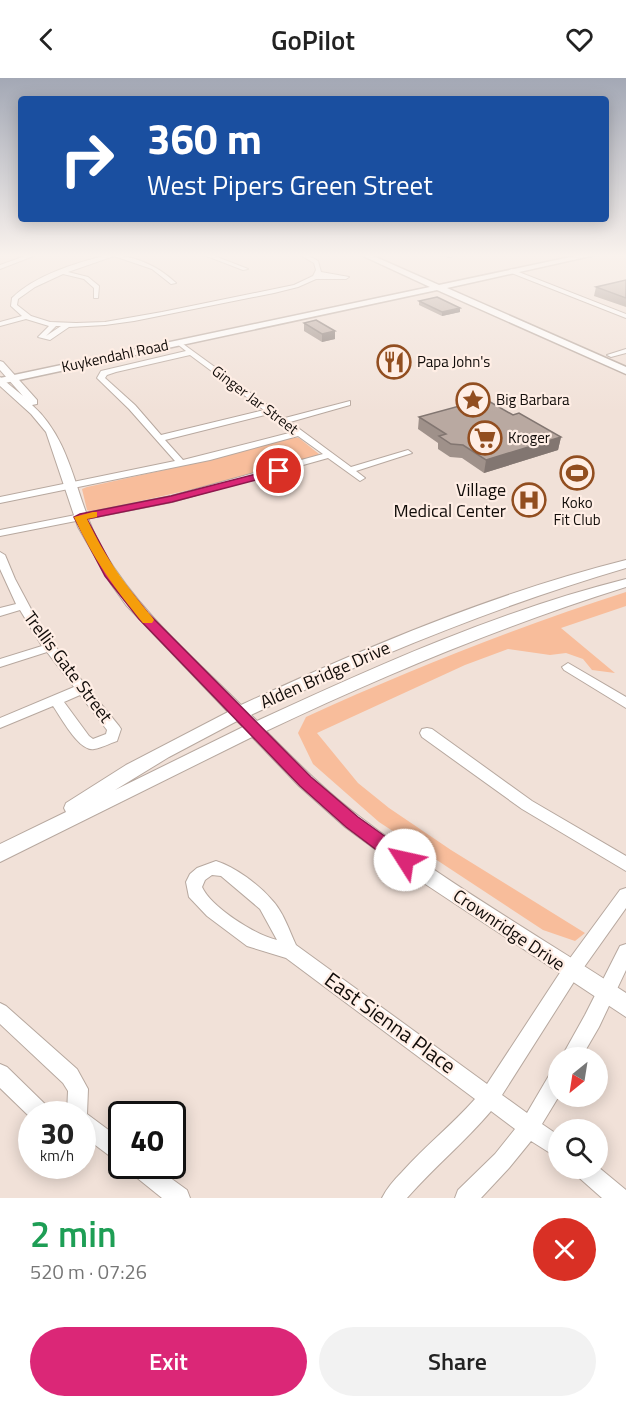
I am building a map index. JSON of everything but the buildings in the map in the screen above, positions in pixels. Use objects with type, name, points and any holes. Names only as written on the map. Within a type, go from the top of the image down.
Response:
[{"type":"main road","name":"Kuykendahl Road","points":[[0,381],[337,307]]},
{"type":"main road","points":[[485,307],[626,371]]},
{"type":"main road","points":[[501,307],[623,358]]},
{"type":"main road","points":[[569,346],[606,358],[623,358]]},
{"type":"main road","points":[[597,358],[623,358]]},
{"type":"street","points":[[16,307],[23,315],[38,321],[67,325],[125,321],[194,307]]},
{"type":"street","points":[[604,307],[626,316]]},
{"type":"street","points":[[0,322],[23,315]]},
{"type":"street","points":[[54,324],[40,337],[54,336],[67,325]]},
{"type":"street","name":"Ginger Jar Street","points":[[179,343],[360,478]]},
{"type":"street","points":[[181,463],[161,438],[101,378],[104,373],[114,370],[192,352]]},
{"type":"street","name":"Crownridge Drive","points":[[0,364],[35,405],[37,413],[52,436],[80,517],[102,561],[131,602],[239,714],[305,781],[352,822],[405,860],[626,1006]]},
{"type":"street","name":"Crownridge Drive","points":[[0,381],[26,407],[37,413]]},
{"type":"street","points":[[284,421],[347,403]]},
{"type":"street","points":[[161,438],[271,411]]},
{"type":"street","points":[[0,500],[181,463],[300,433]]},
{"type":"street","points":[[350,470],[408,453]]},
{"type":"street","points":[[0,533],[172,499],[330,455]]},
{"type":"street","name":"Trellis Gate Street","points":[[0,555],[2,570],[22,606],[114,729],[112,737],[92,745],[84,740],[55,699]]},
{"type":"street","name":"Alden Bridge Drive","points":[[44,829],[116,778],[239,714],[438,626],[626,564]]},
{"type":"street","name":"Alden Bridge Drive","points":[[0,854],[44,829],[254,729],[447,644],[626,583]]},
{"type":"street","points":[[0,612],[22,606]]},
{"type":"street","points":[[0,663],[51,647]]},
{"type":"street","points":[[568,667],[626,703]]},
{"type":"street","points":[[4,720],[82,689]]},
{"type":"street","points":[[427,733],[527,805],[626,864]]},
{"type":"street","name":"East Sienna Place","points":[[290,951],[277,921],[266,904],[226,871],[211,868],[197,878],[194,887],[198,896],[235,929],[254,941],[290,951],[548,1140]]},
{"type":"street","points":[[393,1198],[422,1165],[468,1122],[490,1096],[571,971],[626,895]]},
{"type":"street","points":[[576,1047],[626,951]]},
{"type":"street","points":[[0,1012],[70,1076],[78,1089],[78,1101]]},
{"type":"street","points":[[0,1074],[28,1101]]},
{"type":"street","points":[[466,1198],[502,1161],[530,1126],[548,1095]]},
{"type":"street","points":[[96,1133],[108,1142]]},
{"type":"street","points":[[155,1179],[179,1198]]},
{"type":"street","points":[[596,1179],[619,1198]]},
{"type":"shaded area","points":[[292,437],[299,438],[319,454],[316,457],[229,481],[92,512],[87,510],[82,489],[87,487],[205,461]]},
{"type":"shaded area","points":[[626,592],[626,606],[561,628],[615,673],[592,670],[583,659],[566,653],[550,655],[508,649],[465,665],[317,733],[358,783],[389,808],[451,850],[585,933],[575,941],[543,930],[379,822],[313,764],[298,733],[306,717],[464,650]]},
{"type":"slow traffic","points":[[93,515],[80,517],[92,543],[111,576],[147,620]]},
{"type":"place","name":"Papa John's","points":[[394,362]]},
{"type":"place","name":"Big Barbara","points":[[473,400]]},
{"type":"place","name":"Kroger","points":[[485,438]]},
{"type":"place","name":"Koko Fit Club","points":[[577,473]]},
{"type":"place","name":"Village Medical Center","points":[[529,500]]},
{"type":"route","points":[[279,471],[172,499],[80,517],[111,576],[144,616],[305,781],[352,822],[405,860]]}]
